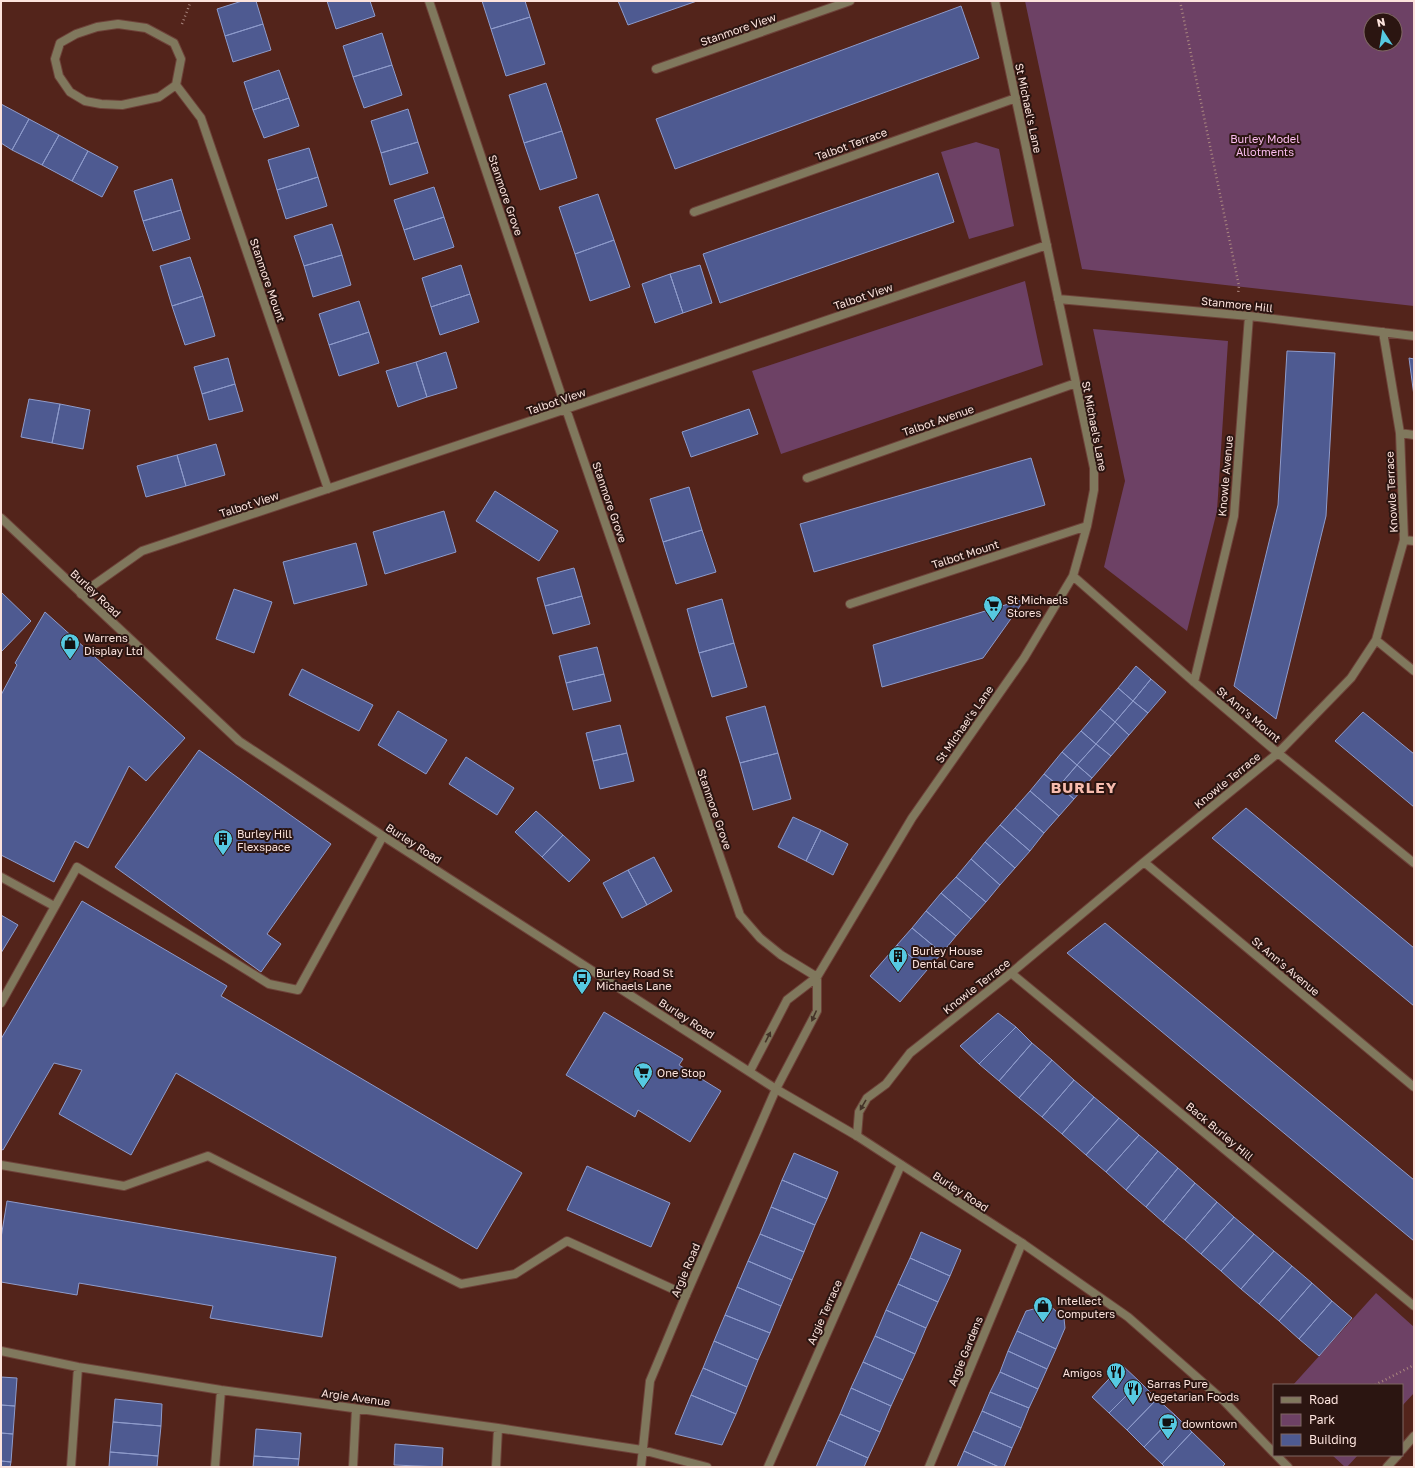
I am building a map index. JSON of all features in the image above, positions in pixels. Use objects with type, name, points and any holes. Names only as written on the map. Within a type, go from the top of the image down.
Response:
[{"type":"street","name":"Stanmore Grove","points":[[429,1],[566,409],[740,915],[760,938],[781,956],[817,977]]},
{"type":"street","name":"Stanmore View","points":[[656,69],[850,1]]},
{"type":"street","name":"St Michael's Lane","points":[[750,1071],[787,1000],[817,977],[912,818],[1024,658],[1074,576],[1087,526],[1094,490],[1094,468],[995,1]]},
{"type":"street","points":[[118,24],[146,28],[174,43],[181,59],[176,85],[159,97],[128,104],[101,104],[85,101],[70,92],[59,76],[55,59],[60,43],[76,34],[97,27],[118,24]]},
{"type":"street","name":"Stanmore Mount","points":[[176,85],[201,118],[328,489]]},
{"type":"street","name":"Talbot Terrace","points":[[694,212],[1016,98]]},
{"type":"street","name":"Talbot View","points":[[81,594],[142,551],[566,409],[1047,245]]},
{"type":"street","name":"Stanmore Hill","points":[[1058,299],[1249,316],[1414,336]]},
{"type":"street","name":"Knowle Avenue","points":[[1194,682],[1234,516],[1249,316]]},
{"type":"street","name":"Knowle Terrace","points":[[857,1136],[859,1112],[867,1098],[886,1084],[910,1053],[1011,973],[1278,753],[1351,678],[1376,640],[1404,540],[1400,433],[1382,332]]},
{"type":"street","name":"Talbot Avenue","points":[[807,478],[1076,383]]},
{"type":"street","points":[[1400,433],[1414,435]]},
{"type":"street","name":"Burley Road","points":[[1,518],[239,741],[383,836],[776,1089],[857,1136],[1022,1243],[1128,1317],[1224,1401],[1273,1452]]},
{"type":"street","name":"Talbot Mount","points":[[850,604],[1087,526]]},
{"type":"street","points":[[1404,540],[1414,541]]},
{"type":"street","name":"St Ann's Mount","points":[[1074,576],[1194,682],[1278,753],[1414,863]]},
{"type":"street","points":[[1376,640],[1414,670]]},
{"type":"street","points":[[1,1003],[77,867],[269,984],[298,990],[383,836]]},
{"type":"street","name":"St Ann's Avenue","points":[[1144,862],[1414,1087]]},
{"type":"street","points":[[1,877],[54,906]]},
{"type":"street","name":"Back Burley Hill","points":[[1011,973],[1414,1306]]},
{"type":"street","points":[[776,1089],[817,1011],[817,977]]},
{"type":"street","name":"Argie Road","points":[[641,1467],[650,1381],[776,1089]]},
{"type":"street","points":[[1,1165],[124,1186],[208,1156],[461,1284],[515,1274],[567,1241],[686,1295]]},
{"type":"street","name":"Argie Terrace","points":[[768,1467],[901,1165]]},
{"type":"street","name":"Argie Gardens","points":[[929,1467],[1022,1243]]},
{"type":"street","name":"Argie Avenue","points":[[1,1351],[78,1367],[221,1390],[498,1428],[642,1450],[707,1467]]},
{"type":"street","points":[[71,1467],[78,1367]]},
{"type":"street","points":[[215,1467],[221,1390]]},
{"type":"street","points":[[353,1467],[356,1409]]},
{"type":"street","points":[[496,1467],[498,1428]]},
{"type":"street","points":[[1403,1449],[1414,1436]]},
{"type":"street","name":"Burley Road","points":[[1277,1456],[1288,1467]]},
{"type":"street","points":[[1387,1467],[1397,1456]]},
{"type":"path","points":[[1180,1],[1240,286],[1235,315]]},
{"type":"path","points":[[1377,1384],[1414,1365]]},
{"type":"green space","name":"Burley Model Allotments","points":[[1025,1],[1414,1],[1414,306],[1082,269]]},
{"type":"green space","points":[[976,142],[999,149],[1014,226],[969,239],[941,152]]},
{"type":"green space","points":[[1025,281],[1043,365],[781,454],[752,371]]},
{"type":"green space","points":[[1093,329],[1228,341],[1217,511],[1187,631],[1104,567],[1125,481]]},
{"type":"green space","points":[[1376,1293],[1414,1327],[1414,1393],[1403,1405],[1403,1384],[1294,1384]]},
{"type":"green space","points":[[1333,1456],[1357,1456],[1347,1467],[1345,1467]]},
{"type":"building","points":[[242,1],[256,1],[263,24],[225,36],[217,9]]},
{"type":"building","points":[[327,1],[370,1],[375,16],[336,29]]},
{"type":"building","points":[[482,1],[525,1],[530,17],[491,29]]},
{"type":"building","points":[[618,1],[697,1],[628,25]]},
{"type":"building","points":[[961,6],[979,58],[675,169],[656,119]]},
{"type":"building","points":[[530,17],[545,64],[506,76],[491,29]]},
{"type":"building","points":[[263,24],[271,50],[233,62],[225,36]]},
{"type":"building","points":[[382,33],[392,65],[353,77],[343,46]]},
{"type":"building","points":[[392,65],[402,95],[364,108],[353,77]]},
{"type":"building","points":[[279,70],[289,98],[253,110],[244,82]]},
{"type":"building","points":[[546,83],[562,131],[524,143],[509,95]]},
{"type":"building","points":[[289,98],[299,126],[264,138],[253,110]]},
{"type":"building","points":[[1,104],[29,119],[12,150],[1,143]]},
{"type":"building","points":[[408,109],[418,142],[381,153],[371,121]]},
{"type":"building","points":[[29,119],[59,135],[42,165],[12,150]]},
{"type":"building","points":[[562,131],[577,178],[540,190],[524,143]]},
{"type":"building","points":[[59,135],[88,151],[72,181],[42,165]]},
{"type":"building","points":[[418,142],[428,173],[390,185],[381,153]]},
{"type":"building","points":[[309,148],[318,177],[277,190],[268,160]]},
{"type":"building","points":[[88,151],[118,167],[102,197],[72,181]]},
{"type":"building","points":[[938,173],[954,222],[720,303],[703,254]]},
{"type":"building","points":[[318,177],[327,206],[286,219],[277,190]]},
{"type":"building","points":[[172,179],[181,210],[143,221],[134,191]]},
{"type":"building","points":[[434,187],[444,217],[404,230],[394,200]]},
{"type":"building","points":[[598,194],[614,240],[575,254],[559,207]]},
{"type":"building","points":[[181,210],[190,239],[153,251],[143,221]]},
{"type":"building","points":[[444,217],[454,247],[414,260],[404,230]]},
{"type":"building","points":[[332,224],[342,255],[304,266],[294,236]]},
{"type":"building","points":[[614,240],[630,287],[590,301],[575,254]]},
{"type":"building","points":[[342,255],[351,285],[313,297],[304,266]]},
{"type":"building","points":[[190,257],[203,296],[172,306],[160,266]]},
{"type":"building","points":[[461,265],[470,294],[431,307],[422,278]]},
{"type":"building","points":[[700,265],[712,303],[683,313],[670,274]]},
{"type":"building","points":[[670,274],[683,313],[655,323],[642,284]]},
{"type":"building","points":[[470,294],[479,322],[440,335],[431,307]]},
{"type":"building","points":[[203,296],[215,336],[185,345],[172,306]]},
{"type":"building","points":[[359,301],[369,332],[329,345],[319,314]]},
{"type":"building","points":[[369,332],[379,363],[339,376],[329,345]]},
{"type":"building","points":[[1287,351],[1335,353],[1326,516],[1276,719],[1234,686],[1278,505]]},
{"type":"building","points":[[446,352],[457,388],[427,397],[416,362]]},
{"type":"building","points":[[228,358],[235,384],[202,394],[194,367]]},
{"type":"building","points":[[1409,358],[1414,359],[1414,396]]},
{"type":"building","points":[[416,362],[427,397],[398,407],[386,371]]},
{"type":"building","points":[[235,384],[243,411],[209,420],[202,394]]},
{"type":"building","points":[[29,399],[60,404],[52,443],[21,437]]},
{"type":"building","points":[[60,404],[90,410],[83,449],[52,443]]},
{"type":"building","points":[[749,409],[758,434],[691,457],[682,432]]},
{"type":"building","points":[[216,444],[225,475],[186,486],[177,455]]},
{"type":"building","points":[[177,455],[186,486],[146,497],[137,466]]},
{"type":"building","points":[[1031,458],[1045,505],[814,572],[800,524]]},
{"type":"building","points":[[689,487],[702,530],[663,542],[650,499]]},
{"type":"building","points":[[495,491],[558,531],[539,561],[476,521]]},
{"type":"building","points":[[444,511],[456,552],[385,574],[373,532]]},
{"type":"building","points":[[702,530],[716,572],[676,584],[663,542]]},
{"type":"building","points":[[356,543],[367,585],[294,604],[283,562]]},
{"type":"building","points":[[574,568],[582,596],[545,606],[537,578]]},
{"type":"building","points":[[234,589],[272,602],[254,653],[216,639]]},
{"type":"building","points":[[1,592],[31,621],[1,652]]},
{"type":"building","points":[[582,596],[590,624],[553,634],[545,606]]},
{"type":"building","points":[[722,599],[734,643],[699,653],[687,609]]},
{"type":"building","points":[[1025,599],[983,658],[882,687],[873,645]]},
{"type":"building","points":[[45,612],[185,738],[146,781],[129,766],[88,848],[75,841],[54,882],[1,855],[1,695],[17,665],[15,663]]},
{"type":"building","points":[[734,643],[747,687],[712,697],[699,653]]},
{"type":"building","points":[[597,647],[604,674],[566,683],[559,656]]},
{"type":"building","points":[[1136,666],[1151,679],[1133,701],[1118,688]]},
{"type":"building","points":[[302,669],[373,705],[359,731],[289,695]]},
{"type":"building","points":[[604,674],[611,701],[573,710],[566,683]]},
{"type":"building","points":[[1151,679],[1166,692],[1148,713],[1133,701]]},
{"type":"building","points":[[1118,688],[1133,701],[1115,722],[1100,709]]},
{"type":"building","points":[[1133,701],[1148,713],[1129,735],[1115,722]]},
{"type":"building","points":[[765,706],[778,753],[740,763],[726,717]]},
{"type":"building","points":[[1100,709],[1115,722],[1096,744],[1081,731]]},
{"type":"building","points":[[398,711],[447,740],[426,774],[378,745]]},
{"type":"building","points":[[1363,712],[1414,754],[1414,807],[1335,741]]},
{"type":"building","points":[[1115,722],[1129,735],[1111,756],[1096,744]]},
{"type":"building","points":[[620,725],[627,753],[593,761],[586,733]]},
{"type":"building","points":[[1081,731],[1096,744],[1077,765],[1062,752]]},
{"type":"building","points":[[1096,744],[1111,756],[1092,778],[1077,765]]},
{"type":"building","name":"Burley Hill Flexspace","points":[[199,750],[331,844],[267,934],[281,944],[261,972],[115,867]]},
{"type":"building","points":[[1062,752],[1077,765],[1059,786],[1044,774]]},
{"type":"building","points":[[627,753],[634,781],[600,789],[593,761]]},
{"type":"building","points":[[778,753],[791,799],[753,810],[740,763]]},
{"type":"building","points":[[466,757],[514,788],[497,815],[449,784]]},
{"type":"building","points":[[1077,765],[1092,778],[1074,799],[1059,786]]},
{"type":"building","points":[[1044,774],[1074,799],[1059,816],[1030,791]]},
{"type":"building","points":[[1030,791],[1059,816],[1044,833],[1015,808]]},
{"type":"building","points":[[1015,808],[1044,833],[1030,851],[1000,825]]},
{"type":"building","points":[[1246,808],[1414,948],[1414,1006],[1212,838]]},
{"type":"building","points":[[536,811],[563,835],[542,857],[515,832]]},
{"type":"building","points":[[793,817],[821,830],[806,861],[778,847]]},
{"type":"building","points":[[1000,825],[1030,851],[1015,868],[985,842]]},
{"type":"building","points":[[821,830],[848,844],[833,875],[806,861]]},
{"type":"building","points":[[563,835],[590,860],[569,882],[542,857]]},
{"type":"building","points":[[985,842],[1015,868],[1000,885],[971,859]]},
{"type":"building","points":[[654,857],[672,891],[647,905],[628,870]]},
{"type":"building","points":[[971,859],[1000,885],[986,902],[956,877]]},
{"type":"building","points":[[628,870],[647,905],[622,918],[603,883]]},
{"type":"building","points":[[956,877],[986,902],[971,919],[941,893]]},
{"type":"building","points":[[941,893],[971,919],[956,936],[926,911]]},
{"type":"building","points":[[82,901],[227,986],[221,996],[522,1173],[477,1249],[176,1073],[131,1155],[59,1114],[82,1070],[54,1063],[3,1150],[1,1149],[1,1039]]},
{"type":"building","points":[[926,911],[956,936],[942,953],[912,928]]},
{"type":"building","points":[[1,915],[18,925],[1,953]]},
{"type":"building","points":[[1105,923],[1414,1180],[1414,1241],[1067,953]]},
{"type":"building","points":[[912,928],[942,953],[927,970],[897,945]]},
{"type":"building","name":"Burley House Dental Care","points":[[897,945],[927,970],[900,1002],[870,976]]},
{"type":"building","points":[[604,1012],[683,1059],[679,1065],[721,1091],[690,1142],[638,1110],[635,1117],[566,1075]]},
{"type":"building","points":[[998,1013],[1016,1027],[979,1064],[960,1046]]},
{"type":"building","points":[[1016,1027],[1032,1043],[999,1081],[979,1064]]},
{"type":"building","points":[[1032,1043],[1052,1060],[1019,1098],[999,1081]]},
{"type":"building","points":[[1052,1060],[1074,1080],[1042,1117],[1019,1098]]},
{"type":"building","points":[[1074,1080],[1094,1097],[1062,1134],[1042,1117]]},
{"type":"building","points":[[1094,1097],[1119,1118],[1086,1155],[1062,1134]]},
{"type":"building","points":[[1119,1118],[1139,1135],[1106,1172],[1086,1155]]},
{"type":"building","points":[[1139,1135],[1158,1151],[1126,1190],[1106,1172]]},
{"type":"building","points":[[1158,1151],[1178,1168],[1146,1207],[1126,1190]]},
{"type":"building","points":[[794,1153],[838,1172],[827,1199],[782,1180]]},
{"type":"building","points":[[587,1166],[670,1203],[651,1247],[567,1210]]},
{"type":"building","points":[[1178,1168],[1195,1183],[1163,1222],[1146,1207]]},
{"type":"building","points":[[782,1180],[827,1199],[815,1225],[771,1207]]},
{"type":"building","points":[[1195,1183],[1217,1202],[1185,1240],[1163,1222]]},
{"type":"building","points":[[7,1201],[336,1257],[322,1337],[210,1318],[213,1306],[79,1283],[77,1295],[1,1282],[1,1238]]},
{"type":"building","points":[[1217,1202],[1234,1217],[1201,1254],[1185,1240]]},
{"type":"building","points":[[771,1207],[815,1225],[804,1252],[760,1234]]},
{"type":"building","points":[[1234,1217],[1254,1234],[1221,1271],[1201,1254]]},
{"type":"building","points":[[921,1232],[961,1250],[950,1276],[910,1258]]},
{"type":"building","points":[[760,1234],[804,1252],[792,1280],[748,1261]]},
{"type":"building","points":[[1254,1234],[1274,1251],[1241,1289],[1221,1271]]},
{"type":"building","points":[[1274,1251],[1292,1266],[1259,1304],[1241,1289]]},
{"type":"building","points":[[910,1258],[950,1276],[938,1302],[898,1284]]},
{"type":"building","points":[[748,1261],[792,1280],[781,1306],[737,1287]]},
{"type":"building","points":[[1292,1266],[1312,1283],[1279,1321],[1259,1304]]},
{"type":"building","points":[[1312,1283],[1332,1301],[1299,1339],[1279,1321]]},
{"type":"building","points":[[898,1284],[938,1302],[926,1328],[886,1310]]},
{"type":"building","points":[[737,1287],[781,1306],[770,1333],[725,1315]]},
{"type":"building","points":[[1332,1301],[1352,1318],[1319,1356],[1299,1339]]},
{"type":"building","name":"Intellect Computers","points":[[1049,1305],[1064,1318],[1065,1328],[1056,1349],[1017,1331],[1026,1311]]},
{"type":"building","points":[[886,1310],[926,1328],[915,1354],[875,1336]]},
{"type":"building","points":[[725,1315],[770,1333],[758,1360],[714,1341]]},
{"type":"building","points":[[1017,1331],[1056,1349],[1047,1369],[1008,1351]]},
{"type":"building","points":[[875,1336],[915,1354],[903,1380],[863,1362]]},
{"type":"building","points":[[714,1341],[758,1360],[747,1387],[703,1368]]},
{"type":"building","points":[[1008,1351],[1047,1369],[1038,1389],[1000,1372]]},
{"type":"building","points":[[863,1362],[903,1380],[891,1406],[851,1388]]},
{"type":"building","name":"Amigos","points":[[1122,1365],[1140,1382],[1109,1413],[1092,1397]]},
{"type":"building","points":[[703,1368],[747,1387],[736,1414],[691,1395]]},
{"type":"building","points":[[1000,1372],[1038,1389],[1029,1408],[990,1392]]},
{"type":"building","points":[[1,1377],[17,1378],[15,1406],[1,1405]]},
{"type":"building","name":"Sarras Pure Vegetarian Foods","points":[[1140,1382],[1157,1399],[1127,1430],[1109,1413]]},
{"type":"building","points":[[851,1388],[891,1406],[880,1432],[840,1414]]},
{"type":"building","points":[[990,1392],[1029,1408],[1021,1428],[982,1411]]},
{"type":"building","points":[[691,1395],[736,1414],[722,1445],[675,1434]]},
{"type":"building","points":[[115,1399],[162,1404],[161,1426],[113,1422]]},
{"type":"building","points":[[1157,1399],[1175,1415],[1144,1447],[1127,1430]]},
{"type":"building","points":[[1,1405],[15,1406],[13,1434],[1,1433]]},
{"type":"building","points":[[982,1411],[1021,1428],[1012,1448],[973,1431]]},
{"type":"building","points":[[840,1414],[880,1432],[868,1458],[828,1440]]},
{"type":"building","name":"downtown","points":[[1175,1415],[1192,1432],[1162,1464],[1144,1447]]},
{"type":"building","points":[[113,1422],[161,1426],[158,1456],[110,1452]]},
{"type":"building","points":[[256,1429],[301,1433],[299,1459],[254,1456]]},
{"type":"building","points":[[973,1431],[1012,1448],[1004,1467],[999,1467],[964,1451]]},
{"type":"building","points":[[1192,1432],[1225,1464],[1222,1467],[1165,1467],[1162,1464]]},
{"type":"building","points":[[1,1433],[13,1434],[11,1462],[1,1461]]},
{"type":"building","points":[[828,1440],[868,1458],[864,1467],[816,1467]]},
{"type":"building","points":[[395,1444],[443,1448],[442,1467],[394,1465]]},
{"type":"building","points":[[964,1451],[999,1467],[957,1467]]},
{"type":"building","points":[[110,1452],[158,1456],[157,1467],[109,1467]]},
{"type":"building","points":[[254,1456],[299,1459],[298,1467],[253,1467]]},
{"type":"building","points":[[1,1461],[11,1462],[10,1467],[1,1467]]},
{"type":"place","name":"St Michaels Stores","points":[[993,622]]},
{"type":"place","name":"Warrens Display Ltd","points":[[70,660]]},
{"type":"place","name":"Burley Hill Flexspace","points":[[223,856]]},
{"type":"place","name":"Burley House Dental Care","points":[[898,973]]},
{"type":"place","name":"Burley Road St Michaels Lane","points":[[582,995]]},
{"type":"place","name":"One Stop","points":[[643,1089]]},
{"type":"place","name":"Intellect Computers","points":[[1043,1323]]},
{"type":"place","name":"Amigos","points":[[1116,1389]]},
{"type":"place","name":"Sarras Pure Vegetarian Foods","points":[[1133,1406]]},
{"type":"place","name":"downtown","points":[[1168,1440]]},
{"type":"district","name":"BURLEY","points":[[1084,787]]}]
